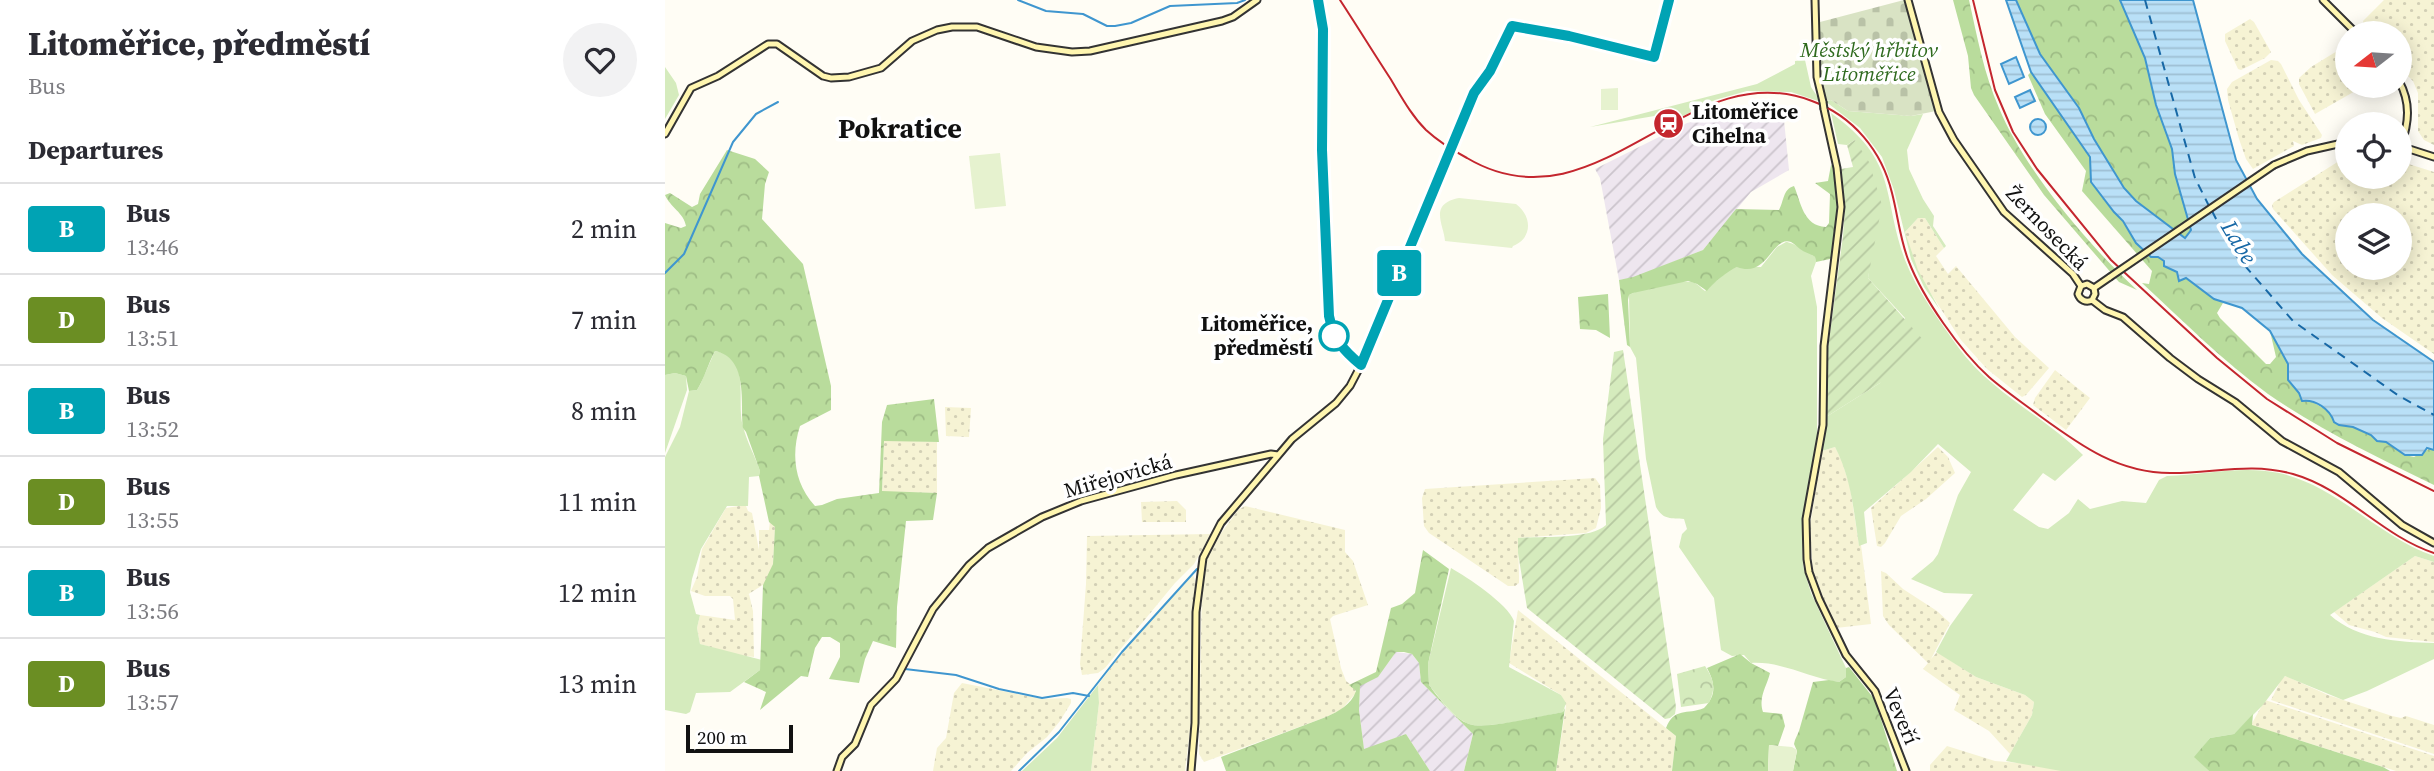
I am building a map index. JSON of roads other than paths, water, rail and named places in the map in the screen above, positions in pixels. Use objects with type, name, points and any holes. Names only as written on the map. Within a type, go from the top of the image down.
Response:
[{"type":"street","points":[[665,134],[691,88],[718,76],[768,44],[777,44],[823,76],[855,76],[881,68],[912,41],[937,30],[952,27],[977,27],[1036,47],[1072,52],[1090,51],[1222,21],[1233,17],[1257,0]]},
{"type":"street","points":[[1191,771],[1195,723],[1196,612],[1203,558],[1221,523],[1278,455],[1311,422],[1336,403],[1350,386],[1361,365],[1341,348],[1329,316],[1323,219],[1323,29],[1318,0]]},
{"type":"street","name":"Veveří","points":[[1815,0],[1818,77],[1837,167],[1840,223],[1824,346],[1823,425],[1806,519],[1809,572],[1846,655],[1875,691],[1906,771]]},
{"type":"street","name":"Žernosecká","points":[[1908,0],[1940,112],[1954,140],[2004,212],[2073,274],[2081,286]]},
{"type":"street","points":[[2323,0],[2344,21]]},
{"type":"street","points":[[2094,288],[2274,165],[2307,150],[2335,144]]},
{"type":"street","points":[[2412,150],[2434,157]]},
{"type":"street","name":"Žernosecká","points":[[2081,286],[2089,285],[2094,288],[2092,300]]},
{"type":"street","name":"Žernosecká","points":[[2081,286],[2078,294],[2081,299],[2092,300],[2105,310],[2123,317],[2170,358],[2235,402],[2282,441],[2352,480],[2395,520],[2434,543]]},
{"type":"street","name":"Miřejovická","points":[[837,771],[842,757],[855,744],[871,705],[896,679],[933,609],[978,558],[1011,533],[1081,501],[1186,473],[1271,454],[1278,455]]},
{"type":"water","name":"Labe","points":[[2006,0],[2016,0],[2040,54],[2079,108],[2094,139],[2124,188],[2136,201],[2185,238],[2191,230],[2175,174],[2172,149],[2156,105],[2145,58],[2120,0],[2193,0],[2236,160],[2257,199],[2302,254],[2373,320],[2434,362],[2434,450],[2427,448],[2422,455],[2405,455],[2386,442],[2377,441],[2371,435],[2353,427],[2339,425],[2326,409],[2317,403],[2302,401],[2288,380],[2288,364],[2270,331],[2242,308],[2214,299],[2186,278],[2179,281],[2177,272],[2164,266],[2164,261],[2158,257],[2151,257],[2136,243],[2123,221],[2091,182],[2090,157],[2031,72]]},
{"type":"water","points":[[2016,57],[2024,77],[2009,84],[2001,64]]},
{"type":"water","points":[[2030,90],[2035,101],[2020,108],[2015,97]]},
{"type":"water","points":[[2035,119],[2041,119],[2046,127],[2044,133],[2035,135],[2030,130],[2030,124]]},
{"type":"waterway","points":[[1018,0],[1046,11],[1083,14],[1107,26],[1131,23],[1170,6],[1237,3],[1245,0]]},
{"type":"waterway","points":[[665,273],[684,254],[733,142],[756,114],[778,102]]},
{"type":"waterway","points":[[1019,771],[1059,732],[1122,652],[1197,569]]},
{"type":"waterway","points":[[905,669],[956,675],[999,689],[1042,698],[1073,693],[1089,696]]},
{"type":"railway","points":[[1340,0],[1426,130],[1467,158],[1514,176],[1558,175],[1600,161],[1723,100],[1766,93],[1812,101],[1827,108],[1864,137],[1881,163],[1892,193],[1909,262],[1923,292],[1943,323],[1989,377],[2040,416],[2102,456],[2136,469],[2173,473],[2263,469],[2293,474],[2330,490],[2397,536],[2434,553]]},
{"type":"railway","points":[[1973,0],[1995,90],[2013,132],[2037,169],[2111,260],[2217,358],[2267,399],[2337,443],[2434,491]]},
{"type":"place","name":"Litoměřice Cihelna","points":[[1669,124]]},
{"type":"place","name":"Litoměřice, předměstí","points":[[1334,336]]},
{"type":"district","name":"Pokratice","points":[[900,128]]},
{"type":"park label","name":"Městský hřbitov Litoměřice","points":[[1869,62]]}]
